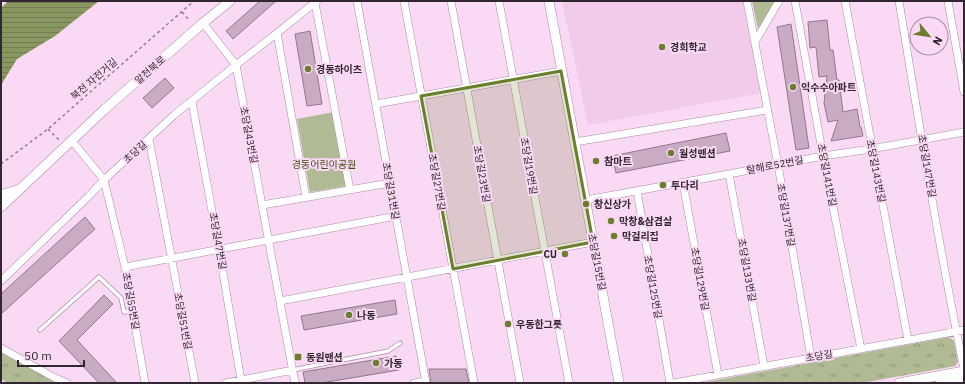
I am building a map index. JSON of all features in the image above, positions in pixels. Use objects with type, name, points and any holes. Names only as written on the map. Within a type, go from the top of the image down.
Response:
[{"type":"street","name":"알천북로","points":[[1,207],[105,109],[230,1]]},
{"type":"street","name":"초당길31번길","points":[[357,1],[425,382]]},
{"type":"street","name":"초당길27번길","points":[[404,1],[474,383]]},
{"type":"street","name":"초당길23번길","points":[[451,1],[520,383]]},
{"type":"street","name":"초당길19번길","points":[[499,1],[569,383]]},
{"type":"street","name":"초당길15번길","points":[[548,1],[620,383]]},
{"type":"street","name":"초당길137번길","points":[[747,1],[778,165],[811,358]]},
{"type":"street","points":[[755,42],[779,1]]},
{"type":"street","name":"초당길141번길","points":[[795,1],[823,156],[861,349]]},
{"type":"street","name":"초당길143번길","points":[[845,1],[908,340]]},
{"type":"street","name":"초당길147번길","points":[[899,1],[922,140],[964,370]]},
{"type":"street","points":[[948,1],[964,92]]},
{"type":"street","name":"초당길","points":[[1,281],[104,180],[174,115],[316,2],[350,190]]},
{"type":"street","points":[[200,26],[236,65]]},
{"type":"street","points":[[277,33],[306,198]]},
{"type":"street","name":"초당길43번길","points":[[236,65],[295,383]]},
{"type":"street","points":[[376,104],[514,80],[561,70]]},
{"type":"street","name":"초당길47번길","points":[[192,102],[241,380]]},
{"type":"street","points":[[575,142],[767,110]]},
{"type":"street","name":"탈해로52번길","points":[[586,200],[823,156],[872,149],[964,132]]},
{"type":"street","name":"초당길51번길","points":[[149,139],[195,383]]},
{"type":"street","points":[[68,144],[104,180]]},
{"type":"street","name":"초당길133번길","points":[[729,174],[764,366]]},
{"type":"street","name":"초당길55번길","points":[[104,180],[125,267],[145,383]]},
{"type":"street","points":[[262,205],[390,182]]},
{"type":"street","name":"초당길129번길","points":[[683,183],[718,375]]},
{"type":"street","points":[[1,195],[19,190]]},
{"type":"street","name":"초당길125번길","points":[[637,191],[670,383]]},
{"type":"street","points":[[171,258],[396,216]]},
{"type":"street","points":[[280,301],[593,242]]},
{"type":"street","name":"초당길55번길","points":[[125,267],[171,258]]},
{"type":"street","name":"초당길","points":[[674,383],[964,330]]},
{"type":"street","points":[[1,348],[55,378],[67,383]]},
{"type":"street","points":[[226,383],[293,370]]},
{"type":"street","points":[[899,383],[964,370]]},
{"type":"street","points":[[940,383],[964,379]]},
{"type":"street","points":[[414,383],[425,382]]},
{"type":"lane","points":[[40,330],[99,277],[121,298],[124,312],[132,311]]},
{"type":"lane","points":[[293,370],[388,351],[400,343]]},
{"type":"path","name":"북천 자전거길","points":[[1,164],[48,129],[194,1]]},
{"type":"path","points":[[182,12],[200,26]]},
{"type":"path","points":[[48,129],[68,144]]},
{"type":"highlighted area","points":[[561,71],[593,242],[453,269],[421,96]]},
{"type":"shaded area","points":[[8,1],[99,1],[55,36],[17,59],[1,85],[1,8]]},
{"type":"shaded area","name":"경희학교","points":[[562,1],[743,1],[761,93],[588,125]]},
{"type":"green space","points":[[752,1],[775,1],[758,29]]},
{"type":"green space","name":"경동어린이공원","points":[[334,112],[347,186],[310,192],[297,119]]},
{"type":"green space","points":[[949,337],[954,341],[958,362],[955,366],[862,383],[701,383]]},
{"type":"green space","points":[[1,350],[66,383],[8,383],[1,379]]},
{"type":"building","points":[[260,1],[276,1],[233,39],[226,31]]},
{"type":"building","points":[[827,20],[830,50],[833,50],[843,112],[857,109],[863,136],[831,141],[838,120],[828,122],[824,103],[827,76],[819,77],[816,47],[810,48],[808,22]]},
{"type":"building","name":"익수수아파트","points":[[791,24],[809,148],[796,150],[777,27]]},
{"type":"building","name":"경동하이츠","points":[[310,31],[322,104],[307,106],[295,34]]},
{"type":"building","points":[[165,78],[174,88],[152,108],[143,98]]},
{"type":"building","name":"월성맨션","points":[[726,133],[730,151],[616,173],[612,156]]},
{"type":"building","points":[[85,217],[95,229],[1,314],[1,294]]},
{"type":"building","points":[[104,295],[113,304],[77,340],[117,383],[99,383],[59,341]]},
{"type":"building","name":"나동","points":[[395,300],[397,314],[304,330],[301,316]]},
{"type":"building","name":"가동","points":[[396,356],[399,370],[321,383],[305,383],[303,372]]},
{"type":"building","points":[[429,369],[466,369],[469,383],[431,383]]},
{"type":"place","name":"경희학교","points":[[662,47]]},
{"type":"place","name":"경동하이츠","points":[[308,69]]},
{"type":"place","name":"익수수아파트","points":[[793,87]]},
{"type":"place","name":"월성맨션","points":[[671,153]]},
{"type":"place","name":"참마트","points":[[596,161]]},
{"type":"place","name":"투다리","points":[[663,185]]},
{"type":"place","name":"창신상가","points":[[586,204]]},
{"type":"place","name":"막창&삼겹살","points":[[611,221]]},
{"type":"place","name":"막걸리집","points":[[614,236]]},
{"type":"place","name":"CU","points":[[565,254]]},
{"type":"place","name":"나동","points":[[349,315]]},
{"type":"place","name":"우동한그릇","points":[[508,324]]},
{"type":"place","name":"동원맨션","points":[[298,357]]},
{"type":"place","name":"가동","points":[[376,363]]}]
